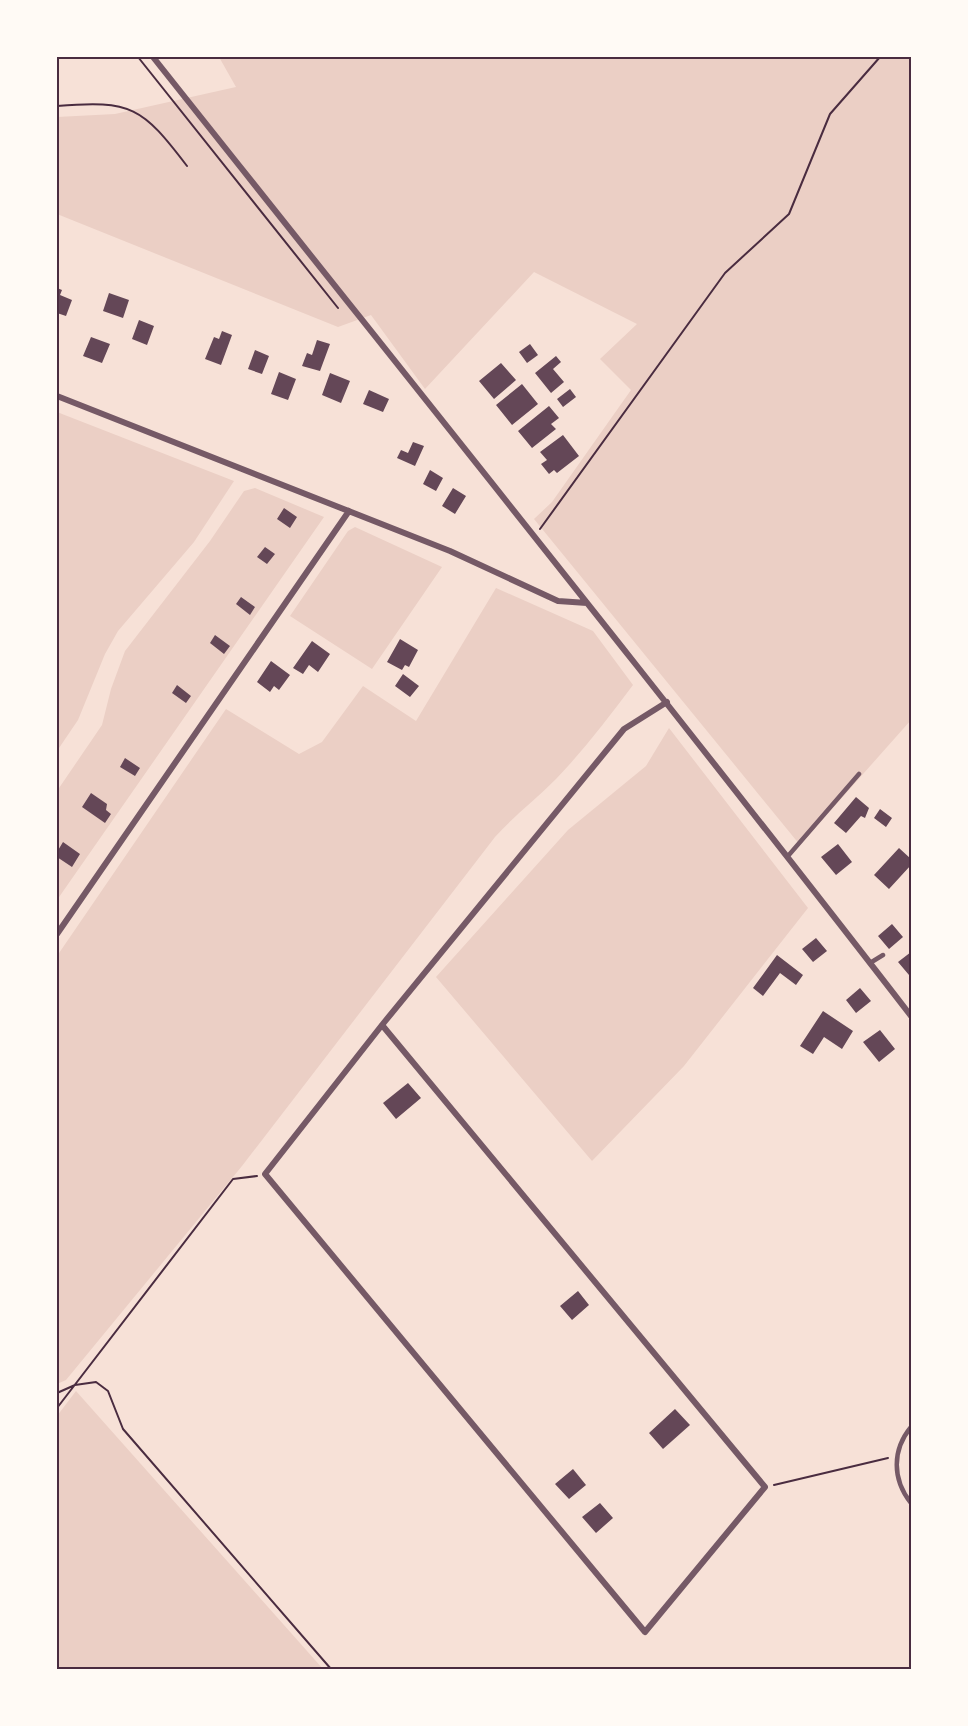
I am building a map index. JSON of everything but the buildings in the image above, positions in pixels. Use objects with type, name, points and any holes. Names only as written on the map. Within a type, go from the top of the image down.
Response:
[{"type":"street","points":[[153,57],[533,538],[667,702],[911,1016]]},
{"type":"street","points":[[57,396],[450,551],[558,601],[587,603]]},
{"type":"street","points":[[57,933],[349,511]]},
{"type":"street","points":[[382,1025],[765,1487],[645,1632],[265,1174],[382,1025],[624,729],[667,702]]},
{"type":"lane","points":[[788,856],[859,774]]},
{"type":"lane","points":[[870,963],[882,955]]},
{"type":"lane","points":[[911,1426],[902,1438],[896,1456],[903,1492],[911,1503]]},
{"type":"path","points":[[533,538],[725,273],[789,214],[830,114],[880,57]]},
{"type":"path","points":[[57,106],[95,103],[125,108],[145,116],[160,130],[187,166]]},
{"type":"path","points":[[57,1408],[233,1179],[265,1174]]},
{"type":"path","points":[[57,1393],[75,1385],[96,1382],[108,1391],[123,1428],[331,1669]]},
{"type":"path","points":[[765,1487],[896,1456]]},
{"type":"shaded area","points":[[219,57],[911,57],[911,720],[800,845],[534,519],[552,502],[631,390],[600,359],[637,324],[534,272],[425,389],[371,315],[338,327],[57,214],[57,117],[115,114],[236,87]]},
{"type":"shaded area","points":[[57,412],[234,481],[194,542],[118,631],[105,654],[78,720],[57,751]]},
{"type":"shaded area","points":[[255,488],[324,517],[57,900],[57,791],[102,725],[111,689],[125,651],[210,541],[244,491]]},
{"type":"shaded area","points":[[355,527],[442,567],[372,669],[290,616],[348,531]]},
{"type":"shaded area","points":[[496,588],[593,631],[633,685],[596,734],[566,768],[495,837],[242,1166],[66,1380],[57,1384],[57,956],[226,709],[299,754],[322,742],[363,686],[416,721]]},
{"type":"shaded area","points":[[669,728],[808,908],[684,1066],[592,1161],[436,977],[568,830],[646,766]]},
{"type":"shaded area","points":[[76,1391],[323,1669],[57,1669],[57,1416]]}]
